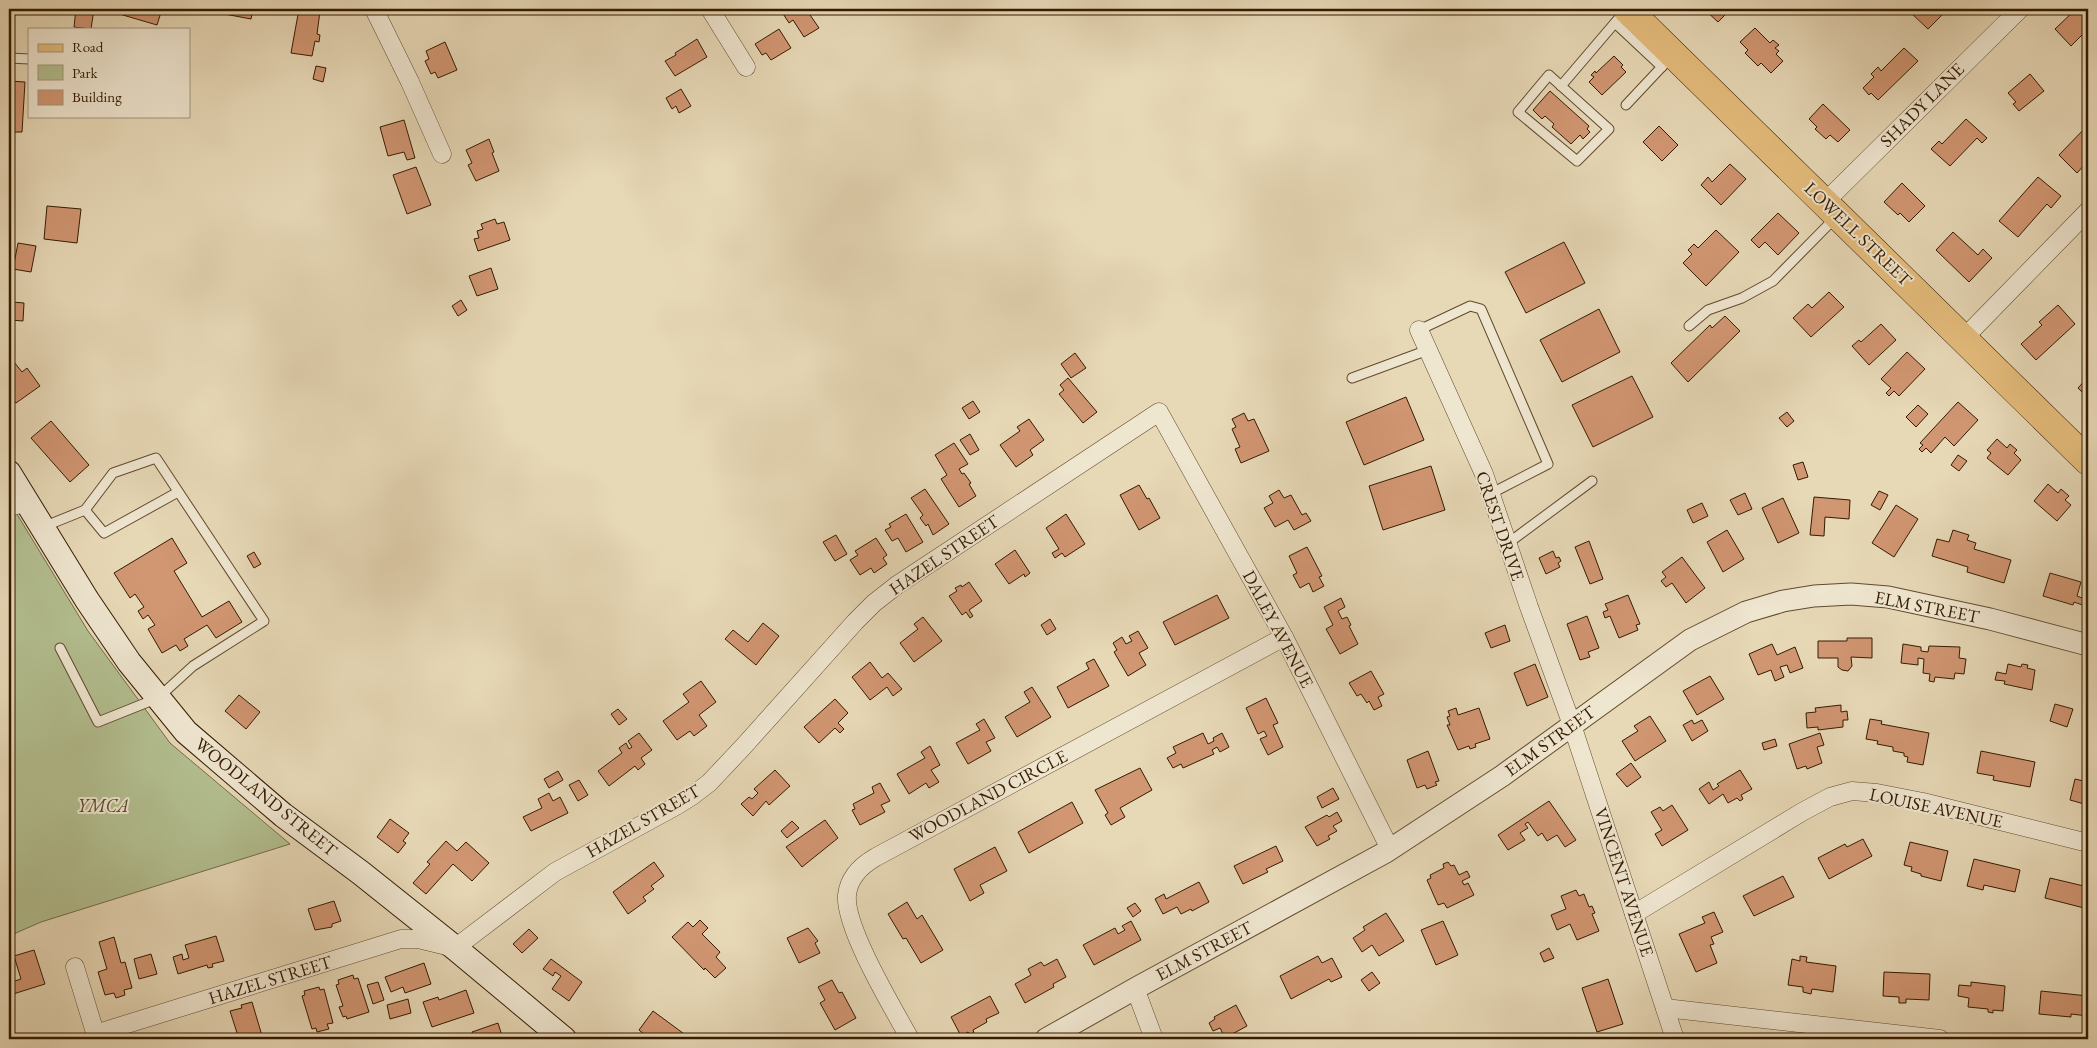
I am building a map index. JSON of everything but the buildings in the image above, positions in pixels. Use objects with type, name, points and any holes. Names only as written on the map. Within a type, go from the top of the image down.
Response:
[{"type":"main road","name":"LOWELL STREET","points":[[1623,13],[1668,61],[1831,209],[2088,461]]},
{"type":"main road","name":"WOODLAND STREET","points":[[9,473],[18,505],[43,527],[87,600],[129,662],[186,732],[284,815],[455,948],[564,1039]]},
{"type":"street","points":[[374,9],[410,82],[442,154]]},
{"type":"street","points":[[710,9],[746,67]]},
{"type":"street","name":"SHADY LANE","points":[[1831,209],[2020,9]]},
{"type":"street","points":[[1964,338],[2088,211]]},
{"type":"street","name":"CREST DRIVE","points":[[1419,330],[1484,474],[1572,725]]},
{"type":"street","name":"DALEY AVENUE","points":[[1159,412],[1284,637],[1390,849]]},
{"type":"street","name":"HAZEL STREET","points":[[96,1037],[401,939],[418,939],[455,948],[556,872],[692,796],[726,766],[848,629],[874,604],[898,585],[1159,412]]},
{"type":"street","name":"ELM STREET","points":[[1046,1039],[1135,988],[1390,849],[1487,786],[1690,640],[1746,612],[1783,601],[1814,596],[1851,594],[1888,597],[1990,619],[2088,646]]},
{"type":"street","name":"WOODLAND CIRCLE","points":[[910,1039],[853,931],[847,894],[851,881],[858,871],[866,863],[885,852],[1284,637]]},
{"type":"street","name":"VINCENT AVENUE","points":[[1572,725],[1676,1039]]},
{"type":"street","name":"LOUISE AVENUE","points":[[1634,914],[1802,812],[1830,797],[1852,791],[1877,793],[1923,802],[2088,843]]},
{"type":"street","points":[[75,966],[96,1037]]},
{"type":"street","points":[[1135,988],[1154,1039]]},
{"type":"street","points":[[1665,1008],[1940,1039]]},
{"type":"lane","points":[[1561,86],[1623,13]]},
{"type":"lane","points":[[9,58],[28,59]]},
{"type":"lane","points":[[1626,104],[1668,61]]},
{"type":"lane","points":[[1549,75],[1561,86],[1609,129],[1577,161],[1518,112],[1549,75]]},
{"type":"lane","points":[[1689,326],[1708,310],[1742,298],[1773,281],[1831,209]]},
{"type":"lane","points":[[1419,330],[1470,306],[1481,309],[1485,318],[1548,464],[1490,494]]},
{"type":"lane","points":[[1352,378],[1428,350]]},
{"type":"lane","points":[[43,527],[85,510],[113,473],[156,458],[264,622],[193,666],[158,698],[98,722],[60,648]]},
{"type":"lane","points":[[1507,544],[1592,481]]},
{"type":"lane","points":[[85,510],[104,533],[178,492]]},
{"type":"green space","name":"YMCA","points":[[9,501],[88,631],[170,743],[290,844],[41,922],[9,936]]}]
